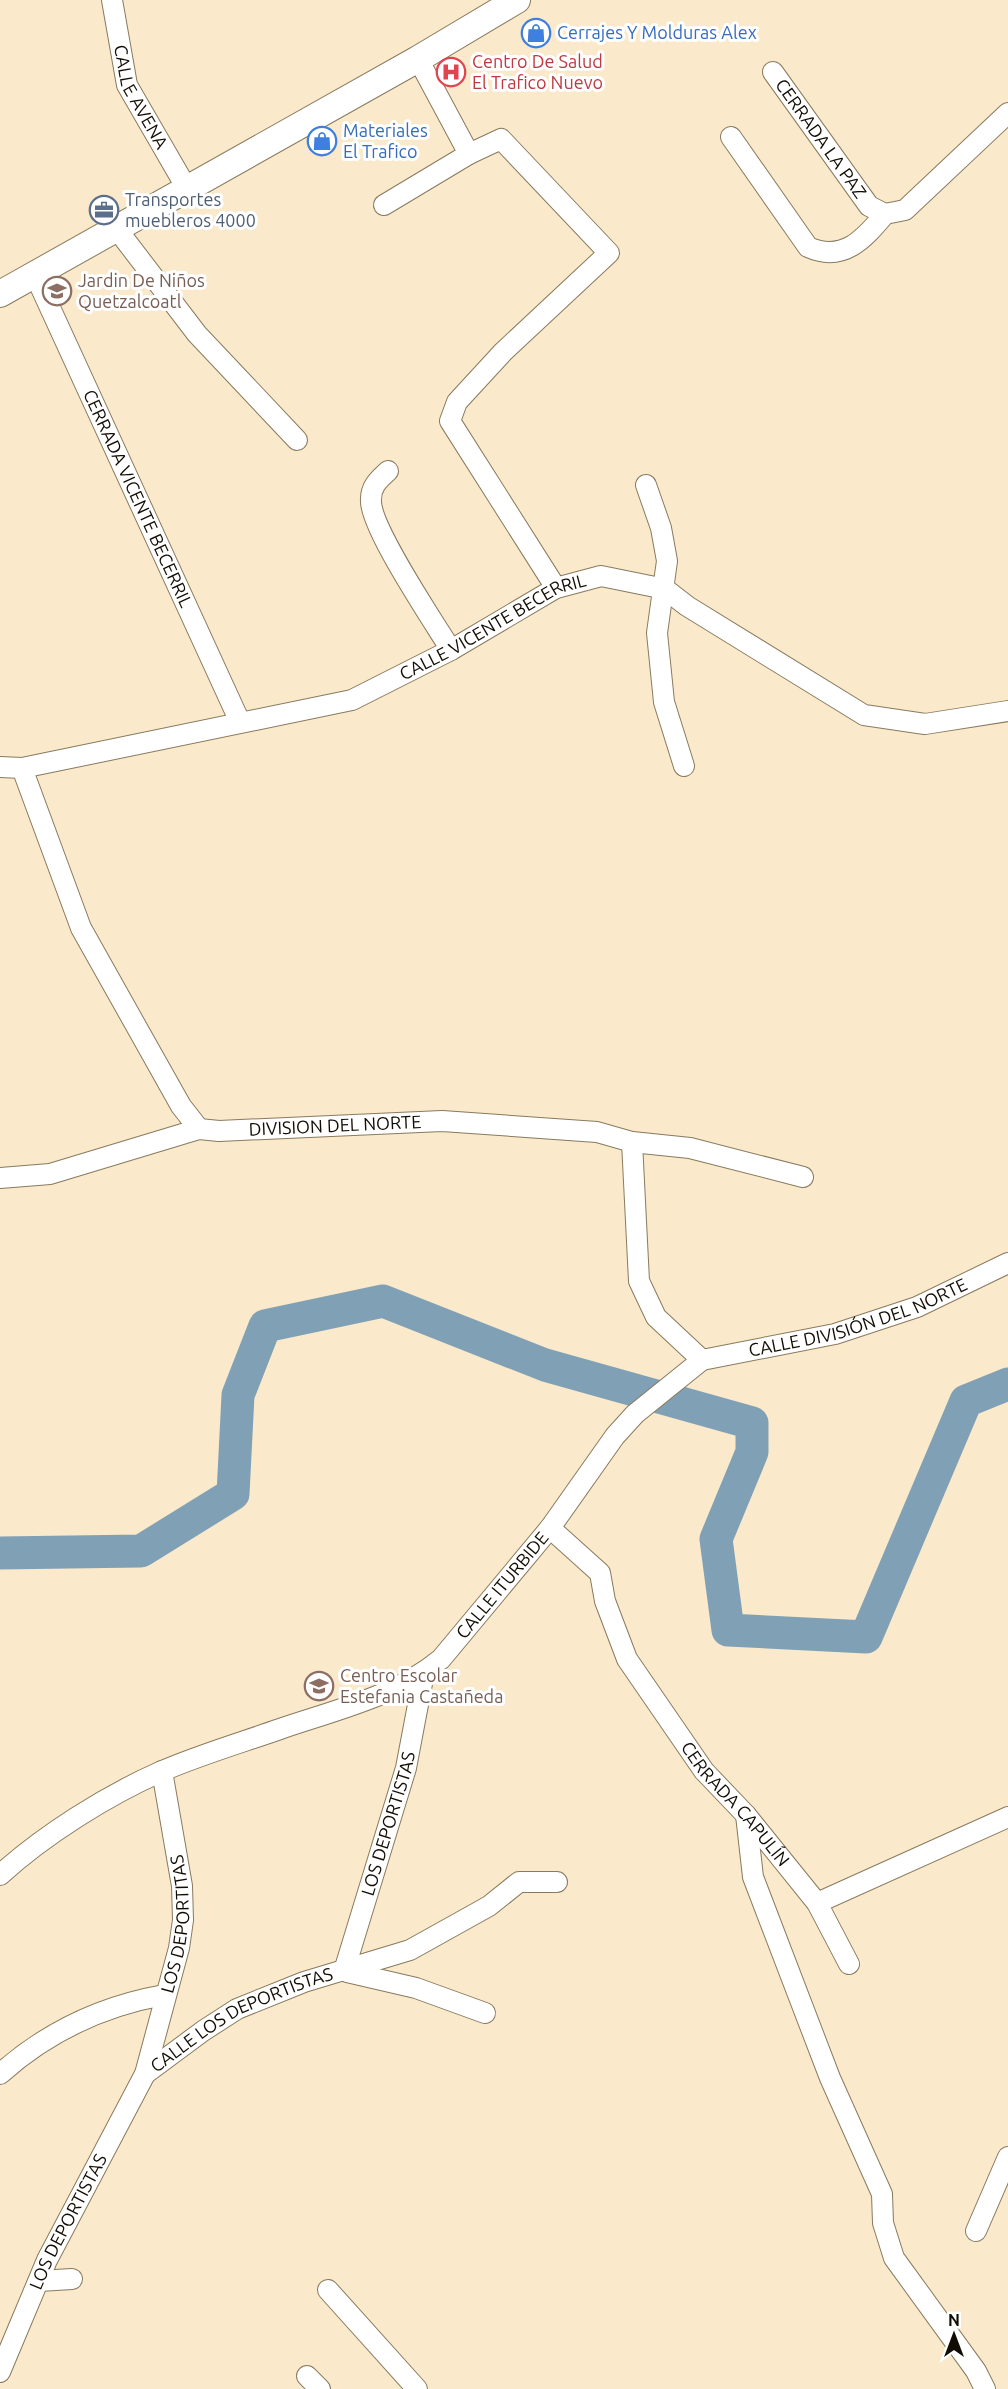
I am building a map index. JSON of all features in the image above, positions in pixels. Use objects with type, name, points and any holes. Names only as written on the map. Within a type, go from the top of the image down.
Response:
[{"type":"main road","points":[[0,294],[186,187],[418,59],[517,0]]},
{"type":"street","name":"CALLE AVENA","points":[[112,0],[127,85],[186,187]]},
{"type":"street","points":[[418,59],[469,154]]},
{"type":"street","name":"CERRADA LA PAZ","points":[[773,72],[869,206],[885,214],[905,210],[1008,113]]},
{"type":"street","points":[[731,137],[808,247],[823,254],[842,251],[866,237],[885,214]]},
{"type":"street","points":[[384,205],[469,154],[501,139],[609,253],[503,352],[457,402],[450,421],[556,588]]},
{"type":"street","points":[[116,228],[197,334],[297,440]]},
{"type":"street","name":"CERRADA VICENTE BECERRIL","points":[[35,275],[240,722]]},
{"type":"street","points":[[388,471],[374,484],[371,502],[375,518],[390,549],[450,650]]},
{"type":"street","points":[[646,484],[661,528],[668,561],[657,633],[663,702],[684,766]]},
{"type":"street","name":"CALLE VICENTE BECERRIL","points":[[22,768],[352,700],[450,650],[556,588],[601,576],[665,589],[687,606],[864,715],[925,724],[1008,711]]},
{"type":"street","points":[[0,767],[22,768],[81,928],[181,1106],[199,1129]]},
{"type":"street","name":"DIVISION DEL NORTE","points":[[0,1178],[50,1174],[199,1129],[219,1131],[442,1121],[597,1132],[632,1142],[690,1148],[803,1177]]},
{"type":"street","points":[[632,1142],[639,1281],[656,1317],[697,1364]]},
{"type":"street","name":"CALLE DIVISIÓN DEL NORTE","points":[[697,1364],[835,1335],[917,1307],[1008,1263]]},
{"type":"street","name":"CALLE ITURBIDE","points":[[0,1875],[46,1839],[119,1792],[162,1771],[382,1694],[424,1673],[441,1659],[550,1528],[615,1436],[635,1414],[697,1364]]},
{"type":"street","name":"CERRADA CAPULÍN","points":[[550,1528],[600,1573],[605,1601],[627,1659],[704,1771],[746,1815],[817,1903],[849,1964]]},
{"type":"street","name":"LOS DEPORTISTAS","points":[[344,1971],[406,1768],[424,1673]]},
{"type":"street","name":"LOS DEPORTITAS","points":[[145,2074],[164,1995],[179,1948],[183,1920],[182,1886],[162,1771]]},
{"type":"street","points":[[746,1815],[753,1877],[830,2079],[882,2194],[883,2223],[894,2258],[976,2371],[985,2389]]},
{"type":"street","points":[[817,1903],[1008,1817]]},
{"type":"street","name":"CALLE LOS DEPORTISTAS","points":[[145,2074],[202,2031],[237,2009],[273,1993],[410,1950],[475,1914],[519,1882],[557,1882]]},
{"type":"street","points":[[344,1971],[416,1988],[486,2013]]},
{"type":"street","points":[[0,2074],[53,2034],[89,2016],[128,2002],[164,1995]]},
{"type":"street","name":"LOS DEPORTISTAS","points":[[0,2372],[7,2336],[39,2281],[47,2260],[145,2074]]},
{"type":"street","points":[[975,2231],[1008,2157]]},
{"type":"street","points":[[39,2281],[72,2279]]},
{"type":"street","points":[[328,2290],[417,2389]]},
{"type":"waterway","points":[[0,1553],[141,1551],[233,1494],[238,1395],[265,1326],[383,1301],[545,1365],[752,1423],[752,1452],[716,1539],[728,1630],[866,1637],[966,1401],[1008,1384]]},
{"type":"place","name":"Cerrajes Y Molduras Alex","points":[[536,33]]},
{"type":"place","name":"Centro De Salud El Trafico Nuevo","points":[[451,72]]},
{"type":"place","name":"Materiales El Trafico","points":[[322,141]]},
{"type":"place","name":"Transportes muebleros 4000","points":[[104,210]]},
{"type":"place","name":"Jardin De Niños Quetzalcoatl","points":[[57,291]]},
{"type":"place","name":"Centro Escolar Estefania Castañeda","points":[[319,1686]]}]
